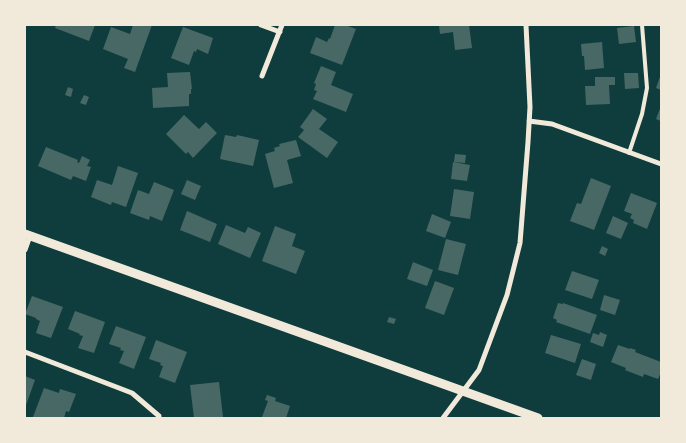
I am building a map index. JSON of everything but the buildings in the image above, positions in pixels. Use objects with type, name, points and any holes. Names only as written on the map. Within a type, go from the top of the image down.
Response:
[{"type":"street","points":[[261,25],[280,32]]},
{"type":"street","points":[[262,76],[282,25]]},
{"type":"street","points":[[443,418],[479,370],[507,295],[520,243],[530,106],[526,25]]},
{"type":"street","points":[[529,121],[552,124],[661,164]]},
{"type":"street","points":[[25,250],[28,235],[538,418]]},
{"type":"street","points":[[25,352],[132,392],[159,418]]},
{"type":"lane","points":[[629,153],[642,114],[647,88],[642,25]]}]
